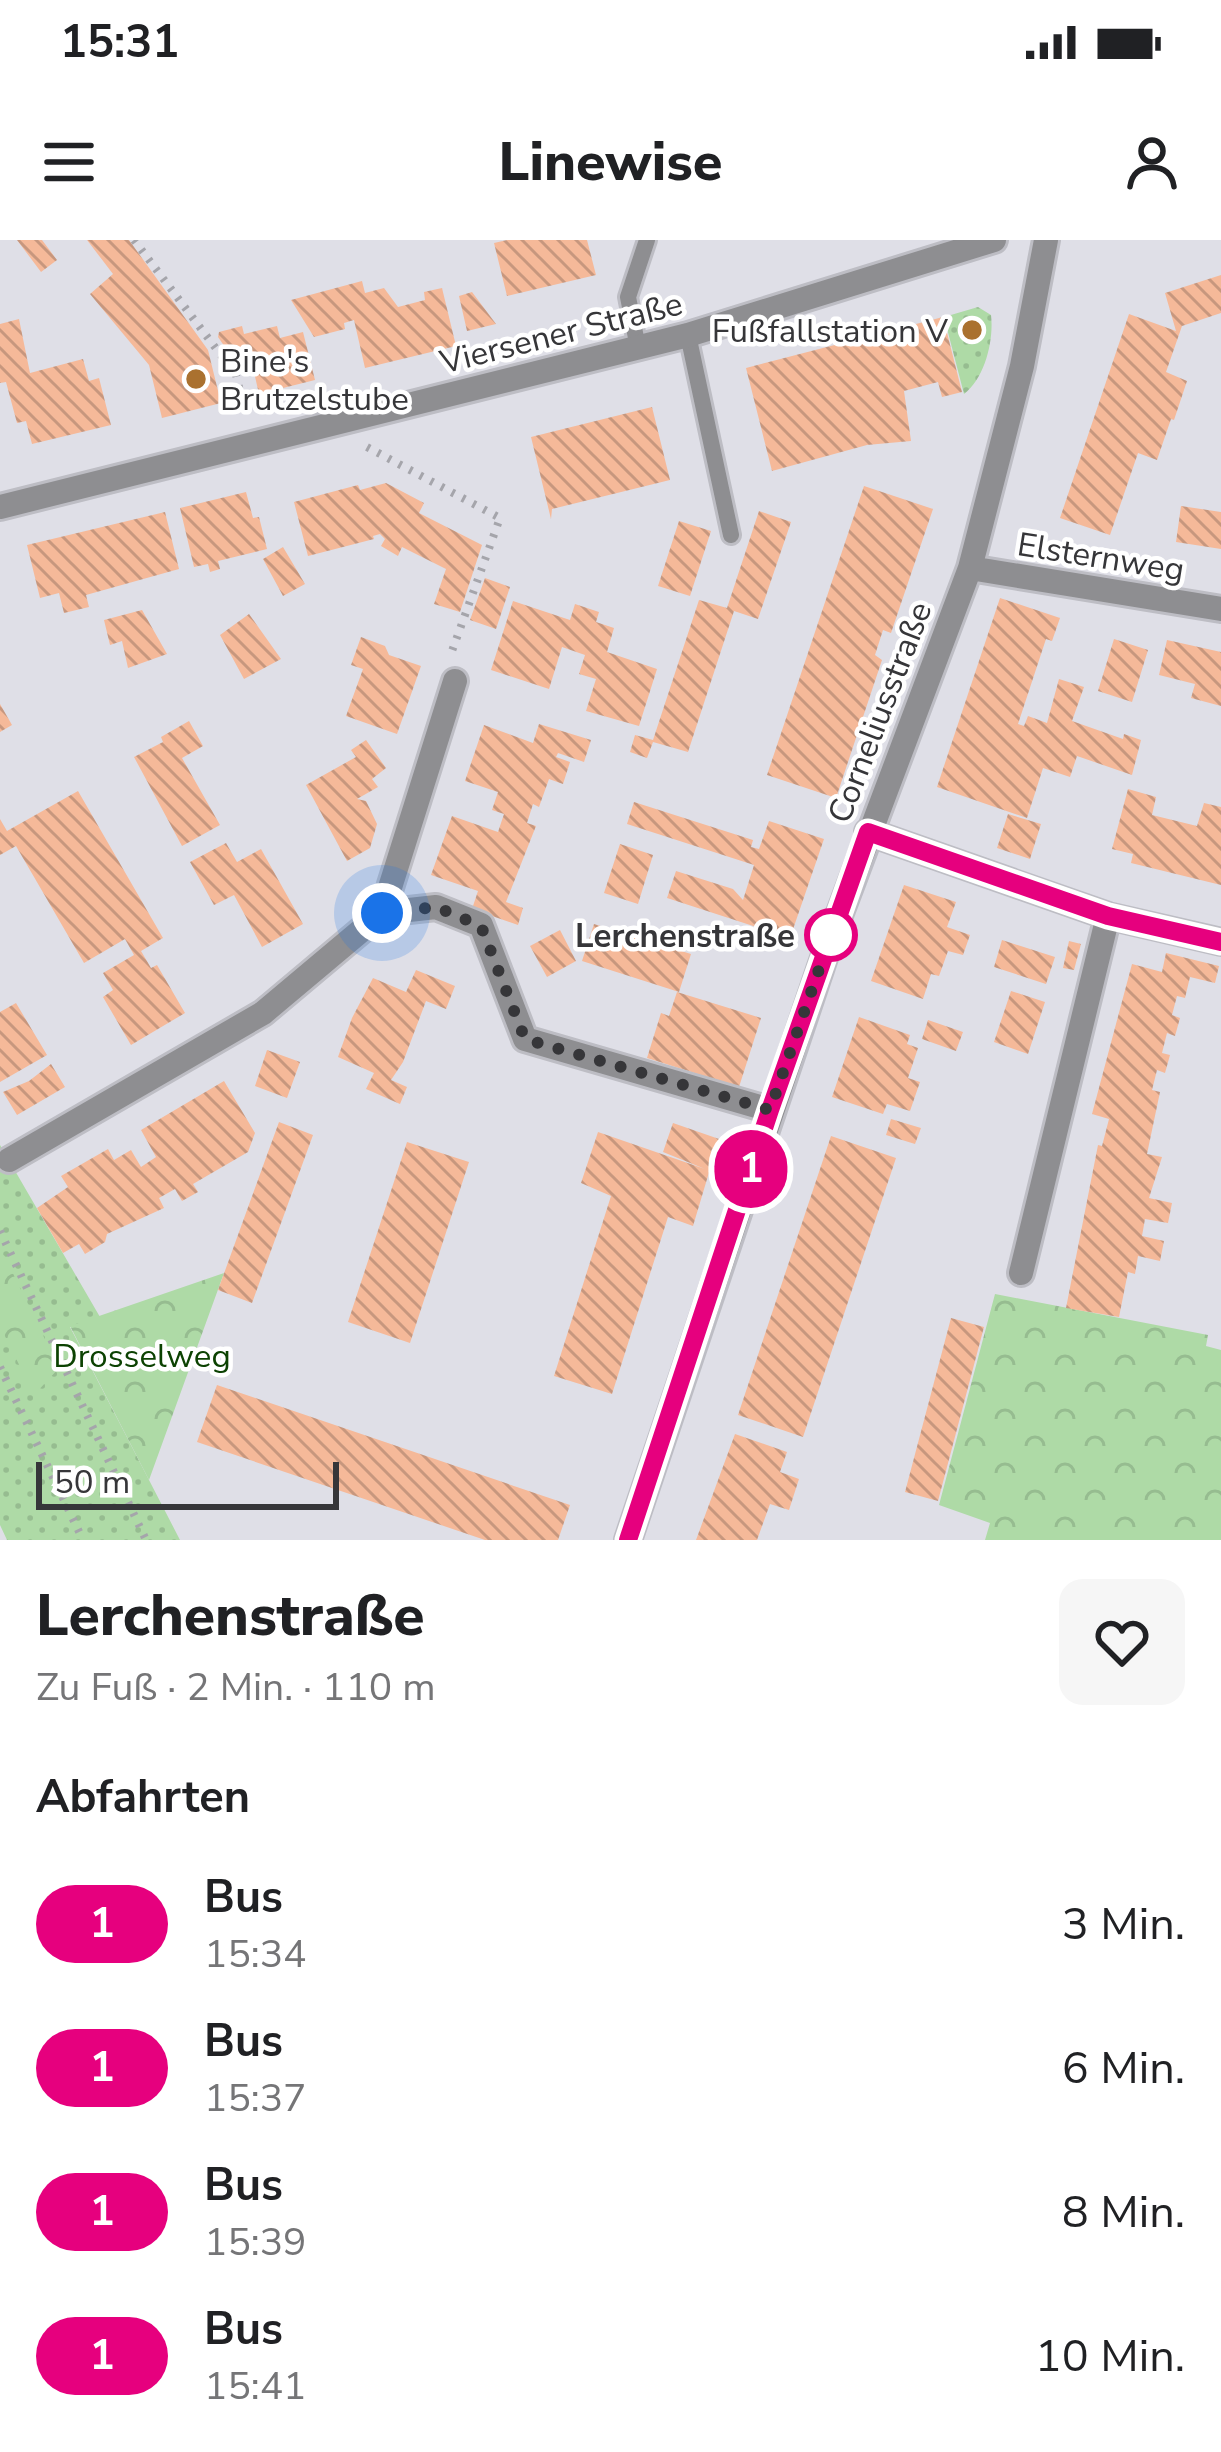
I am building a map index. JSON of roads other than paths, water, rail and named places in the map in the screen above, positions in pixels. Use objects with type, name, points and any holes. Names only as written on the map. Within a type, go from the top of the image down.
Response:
[{"type":"street","name":"Viersener Straße","points":[[0,507],[688,335],[994,240]]},
{"type":"street","name":"Corneliusstraße","points":[[628,1540],[770,1110],[868,832],[970,568],[1022,366],[1046,240]]},
{"type":"street","name":"Elsternweg","points":[[970,568],[1221,609]]},
{"type":"street","points":[[9,1160],[262,1013],[382,913],[455,681]]},
{"type":"street","points":[[868,832],[1108,916],[1221,942]]},
{"type":"street","points":[[382,913],[436,907],[481,926],[525,1039],[770,1110]]},
{"type":"street","points":[[1021,1273],[1108,916]]},
{"type":"lane","points":[[638,348],[628,297],[647,240]]},
{"type":"lane","points":[[688,335],[730,535]]},
{"type":"place","name":"Fußfallstation V","points":[[972,330]]},
{"type":"place","name":"Bine's Brutzelstube","points":[[196,379]]},
{"type":"place","name":"Lerchenstraße","points":[[831,935]]},
{"type":"park label","name":"Drosselweg","points":[[142,1355]]}]
